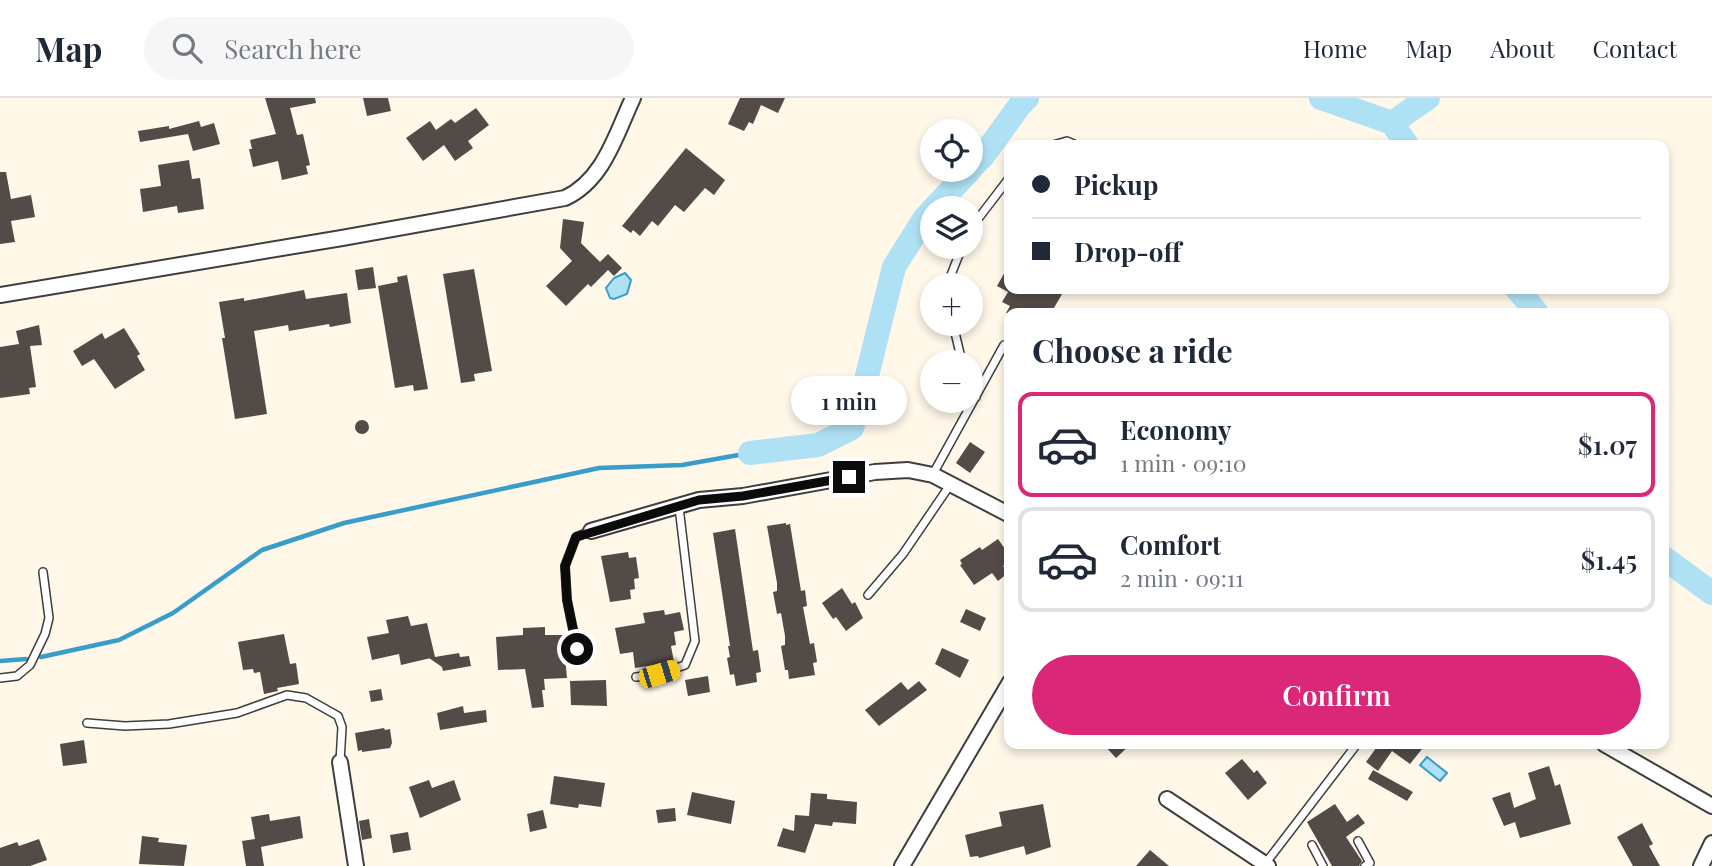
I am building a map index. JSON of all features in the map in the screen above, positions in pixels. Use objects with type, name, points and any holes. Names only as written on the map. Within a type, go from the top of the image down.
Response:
[{"type":"street","points":[[0,295],[565,198],[594,178],[633,98]]},
{"type":"street","points":[[591,531],[699,500],[743,496],[876,472],[908,470],[933,475],[1004,512]]},
{"type":"street","points":[[902,866],[1004,692]]},
{"type":"street","points":[[1613,749],[1712,806]]},
{"type":"street","points":[[340,762],[356,866]]},
{"type":"street","points":[[1167,799],[1266,865]]},
{"type":"street","points":[[1701,866],[1712,843]]},
{"type":"lane","points":[[983,213],[1004,185]]},
{"type":"lane","points":[[983,384],[1004,345]]},
{"type":"lane","points":[[933,475],[967,413]]},
{"type":"lane","points":[[868,595],[903,554],[950,485]]},
{"type":"lane","points":[[644,676],[636,677],[659,674],[685,665],[695,641],[679,507]]},
{"type":"lane","points":[[577,649],[567,600],[565,566],[576,537],[591,531]]},
{"type":"lane","points":[[0,678],[17,676],[30,665],[44,634],[49,618],[43,572]]},
{"type":"lane","points":[[87,723],[125,726],[169,724],[237,713],[288,695],[306,698],[338,716],[342,727],[340,762]]},
{"type":"lane","points":[[1266,865],[1353,749]]},
{"type":"lane","points":[[1358,841],[1370,863],[1365,866]]},
{"type":"lane","points":[[1312,845],[1323,866]]},
{"type":"water","points":[[625,273],[631,280],[627,294],[610,298],[606,288],[614,278]]},
{"type":"water","points":[[1427,757],[1447,773],[1440,781],[1420,765]]},
{"type":"building","points":[[265,98],[315,98],[316,103],[290,108],[297,135],[303,134],[310,165],[306,166],[308,174],[282,180],[278,161],[253,167],[250,140],[276,134]]},
{"type":"building","points":[[363,98],[388,98],[391,111],[367,116]]},
{"type":"building","points":[[740,98],[785,98],[778,113],[761,105],[753,124],[749,122],[744,131],[728,124]]},
{"type":"building","points":[[476,108],[489,125],[468,141],[473,148],[455,161],[444,145],[423,161],[406,138],[430,121],[436,130],[451,119],[455,123]]},
{"type":"building","points":[[199,121],[201,127],[214,123],[220,144],[193,151],[188,134],[140,142],[138,131],[169,126],[169,129]]},
{"type":"building","points":[[686,148],[725,180],[714,195],[705,188],[684,212],[675,205],[658,226],[652,221],[640,236],[633,230],[631,233],[622,226]]},
{"type":"building","points":[[189,160],[192,179],[200,178],[204,209],[178,213],[177,206],[143,212],[140,189],[161,186],[158,165]]},
{"type":"building","points":[[0,172],[6,172],[11,199],[31,195],[35,217],[11,221],[15,242],[0,244]]},
{"type":"building","points":[[563,219],[584,222],[581,243],[600,262],[608,254],[622,268],[614,276],[608,270],[591,287],[588,284],[566,306],[546,286],[572,261],[560,248]]},
{"type":"building","points":[[373,267],[376,288],[358,290],[355,270]]},
{"type":"building","points":[[474,269],[492,371],[474,374],[475,381],[461,383],[443,274]]},
{"type":"building","points":[[1004,274],[1004,290],[997,286]]},
{"type":"building","points":[[407,275],[428,389],[414,391],[413,385],[395,388],[378,286],[398,282],[397,277]]},
{"type":"building","points":[[304,290],[306,299],[347,293],[351,323],[289,331],[288,325],[254,331],[267,414],[235,419],[219,302],[244,298],[244,301]]},
{"type":"building","points":[[1007,294],[1062,294],[1054,308],[1009,308],[1010,306],[1002,302]]},
{"type":"building","points":[[39,325],[42,345],[30,346],[36,387],[29,388],[30,394],[0,398],[0,347],[19,344],[16,331]]},
{"type":"building","points":[[124,328],[140,354],[137,356],[145,370],[115,389],[94,359],[82,366],[73,351],[102,333],[105,339]]},
{"type":"building","points":[[362,420],[367,422],[367,432],[362,434],[357,432],[355,427],[357,422]]},
{"type":"building","points":[[970,442],[985,452],[970,473],[956,463]]},
{"type":"building","points":[[790,524],[801,591],[805,590],[807,606],[803,607],[810,644],[814,643],[817,662],[813,663],[815,675],[789,679],[781,646],[785,645],[785,636],[781,613],[777,614],[773,592],[777,591],[777,583],[767,526]]},
{"type":"building","points":[[735,529],[753,651],[758,650],[761,672],[756,673],[757,682],[736,686],[734,674],[730,675],[727,658],[730,657],[730,646],[713,533]]},
{"type":"building","points":[[998,539],[1004,548],[1004,576],[998,581],[992,573],[974,585],[960,565],[960,560],[980,547],[982,550]]},
{"type":"building","points":[[628,552],[629,558],[636,557],[639,578],[634,579],[635,589],[630,590],[631,599],[610,602],[601,556]]},
{"type":"building","points":[[842,588],[852,604],[855,602],[863,618],[846,631],[822,603]]},
{"type":"building","points":[[966,609],[986,618],[980,631],[960,622]]},
{"type":"building","points":[[664,610],[665,615],[680,612],[684,630],[674,632],[676,645],[671,646],[674,662],[635,668],[633,652],[620,654],[615,628],[645,623],[643,613]]},
{"type":"building","points":[[408,616],[411,626],[427,623],[435,657],[401,665],[399,654],[372,660],[367,637],[389,633],[386,620]]},
{"type":"building","points":[[545,627],[545,635],[563,635],[567,678],[544,679],[544,707],[532,708],[525,669],[498,670],[496,637],[523,635],[523,628]]},
{"type":"building","points":[[284,634],[290,664],[296,663],[299,684],[277,688],[278,691],[264,694],[260,672],[254,673],[253,669],[243,670],[238,642]]},
{"type":"building","points":[[942,648],[969,660],[960,678],[935,664]]},
{"type":"building","points":[[459,653],[460,657],[469,656],[471,666],[443,671],[442,667],[429,658]]},
{"type":"building","points":[[708,676],[710,692],[688,696],[685,680]]},
{"type":"building","points":[[606,680],[607,706],[571,705],[570,681]]},
{"type":"building","points":[[919,681],[927,690],[879,726],[865,710],[901,682],[908,690]]},
{"type":"building","points":[[381,689],[383,700],[371,702],[369,691]]},
{"type":"building","points":[[463,706],[464,713],[486,710],[487,722],[440,730],[437,713]]},
{"type":"building","points":[[390,729],[390,748],[358,751],[355,733]]},
{"type":"building","points":[[84,740],[87,763],[63,766],[60,744]]},
{"type":"building","points":[[1108,749],[1126,749],[1116,758]]},
{"type":"building","points":[[1375,749],[1422,749],[1410,764],[1392,751],[1378,771],[1366,762]]},
{"type":"building","points":[[1242,759],[1254,773],[1257,770],[1267,783],[1248,800],[1225,773]]},
{"type":"building","points":[[1549,766],[1555,786],[1560,784],[1571,824],[1520,838],[1515,822],[1504,826],[1492,798],[1510,792],[1514,808],[1536,799],[1528,773]]},
{"type":"building","points":[[1373,770],[1413,792],[1407,801],[1368,779]]},
{"type":"building","points":[[554,776],[605,783],[601,807],[579,804],[578,808],[550,804]]},
{"type":"building","points":[[429,780],[432,788],[454,780],[461,800],[420,818],[409,787]]},
{"type":"building","points":[[692,792],[735,801],[731,824],[687,815]]},
{"type":"building","points":[[811,793],[827,794],[827,799],[857,802],[856,824],[815,824],[805,853],[777,846],[783,828],[794,831],[795,815],[809,816]]},
{"type":"building","points":[[1043,804],[1051,847],[1026,855],[1024,846],[979,858],[970,857],[965,835],[1002,826],[999,812]]},
{"type":"building","points":[[1335,804],[1347,822],[1358,814],[1365,823],[1346,837],[1362,861],[1359,866],[1332,866],[1307,822]]},
{"type":"building","points":[[675,808],[676,821],[658,823],[656,810]]},
{"type":"building","points":[[543,810],[547,828],[530,832],[527,814]]},
{"type":"building","points":[[269,814],[270,821],[300,816],[303,838],[261,847],[264,866],[246,866],[242,841],[255,839],[251,817]]},
{"type":"building","points":[[369,819],[372,838],[362,840],[359,821]]},
{"type":"building","points":[[1642,823],[1653,844],[1649,846],[1660,866],[1633,866],[1617,837]]},
{"type":"building","points":[[408,832],[411,850],[393,853],[390,835]]},
{"type":"building","points":[[142,836],[159,838],[158,842],[187,845],[184,866],[139,864]]},
{"type":"building","points":[[39,839],[47,860],[30,866],[0,866],[0,848],[17,842],[19,846]]},
{"type":"building","points":[[1150,850],[1169,866],[1136,866]]},
{"type":"waterway","points":[[983,156],[1027,98]]},
{"type":"waterway","points":[[1321,98],[1392,123],[1404,140]]},
{"type":"waterway","points":[[1392,123],[1428,98]]},
{"type":"waterway","points":[[945,196],[959,182]]},
{"type":"waterway","points":[[750,453],[818,445],[852,428],[894,267],[920,225]]},
{"type":"waterway","points":[[1521,294],[1533,308]]},
{"type":"waterway","points":[[41,657],[119,640],[173,613],[262,550],[344,523],[599,468],[682,465],[750,453]]},
{"type":"waterway","points":[[1669,562],[1712,593]]},
{"type":"waterway","points":[[0,661],[26,659]]},
{"type":"route","points":[[577,649],[567,600],[565,566],[576,537],[699,500],[743,496],[849,477]]}]
